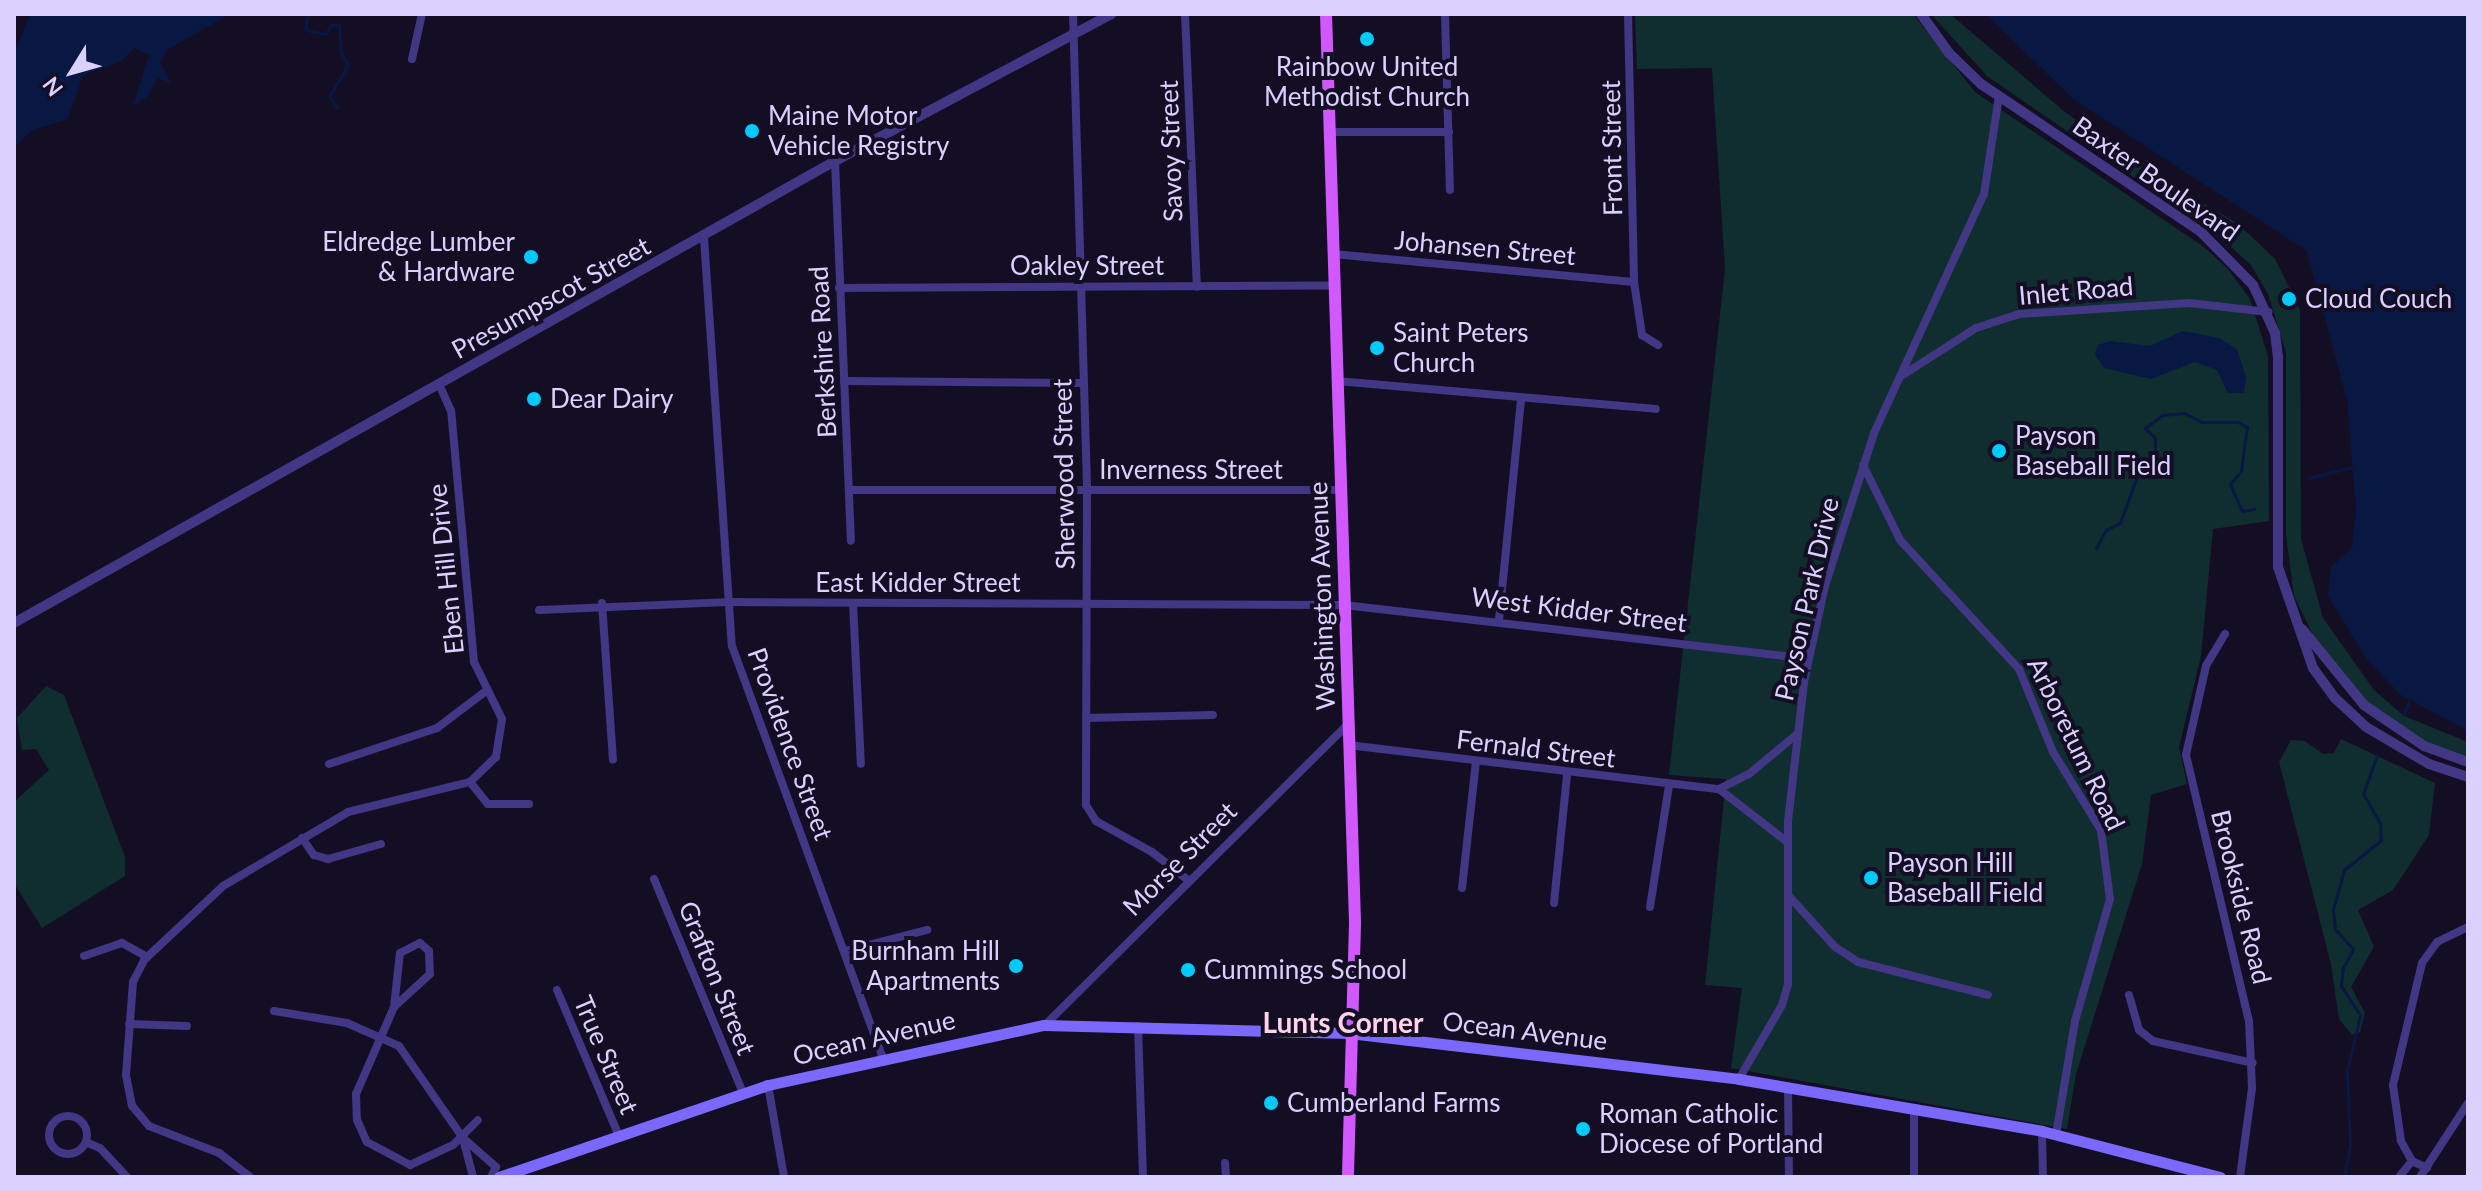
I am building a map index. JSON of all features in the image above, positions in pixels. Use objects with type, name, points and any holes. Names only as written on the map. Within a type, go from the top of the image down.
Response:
[{"type":"main road","name":"Washington Avenue","points":[[1326,14],[1355,924],[1349,1033],[1348,1177]]},
{"type":"main road","name":"Ocean Avenue","points":[[499,1177],[768,1085],[1044,1025],[1349,1033],[1739,1079],[2042,1131],[2176,1171],[2220,1177]]},
{"type":"street","points":[[412,59],[422,14]]},
{"type":"street","name":"Sherwood Street","points":[[1073,14],[1087,490],[1090,814],[1188,880]]},
{"type":"street","name":"Presumpscot Street","points":[[14,623],[704,238],[835,161],[1111,14]]},
{"type":"street","name":"Savoy Street","points":[[1185,14],[1197,287]]},
{"type":"street","points":[[1445,14],[1450,190]]},
{"type":"street","name":"Front Street","points":[[1628,14],[1634,282],[1642,335],[1658,345]]},
{"type":"street","name":"Baxter Boulevard","points":[[1921,14],[1959,65],[1999,96],[2223,249],[2253,285],[2268,312],[2278,356],[2277,549],[2294,618],[2313,668],[2346,709],[2404,751],[2468,777]]},
{"type":"street","name":"Payson Park Drive","points":[[1739,1079],[1786,994],[1786,841],[1797,735],[1808,659],[1835,547],[1863,465],[1984,194],[1999,96]]},
{"type":"street","points":[[1330,132],[1449,132]]},
{"type":"street","name":"Berkshire Road","points":[[835,161],[851,541]]},
{"type":"street","name":"Providence Street","points":[[704,238],[727,602],[742,681],[883,1059]]},
{"type":"street","name":"Johansen Street","points":[[1333,254],[1634,282]]},
{"type":"street","name":"Oakley Street","points":[[839,288],[1334,285]]},
{"type":"street","name":"Inlet Road","points":[[1902,375],[1976,328],[2019,314],[2189,303],[2268,312]]},
{"type":"street","points":[[844,381],[1083,383]]},
{"type":"street","points":[[1337,381],[1656,409]]},
{"type":"street","name":"Eben Hill Drive","points":[[440,386],[451,411],[472,647],[486,691],[502,719],[501,745],[488,768],[470,782]]},
{"type":"street","points":[[1499,620],[1521,399]]},
{"type":"street","name":"Arboretum Road","points":[[1863,465],[1900,540],[2019,669],[2053,752],[2101,830],[2110,899],[2075,1021],[2056,1135]]},
{"type":"street","name":"Inverness Street","points":[[850,490],[1341,490]]},
{"type":"street","name":"East Kidder Street","points":[[539,610],[602,603],[727,602],[1344,605]]},
{"type":"street","points":[[602,603],[613,760]]},
{"type":"street","points":[[853,603],[861,764]]},
{"type":"street","name":"West Kidder Street","points":[[1344,605],[1499,620],[1808,659]]},
{"type":"street","name":"Baxter Boulevard","points":[[2294,618],[2364,705],[2424,746],[2468,762]]},
{"type":"street","name":"Brookside Road","points":[[2225,634],[2206,666],[2186,755],[2246,1003],[2253,1063],[2250,1123],[2240,1177]]},
{"type":"street","points":[[329,764],[437,728],[486,691]]},
{"type":"street","points":[[1087,718],[1213,715]]},
{"type":"street","name":"Morse Street","points":[[1044,1025],[1348,724]]},
{"type":"street","points":[[1786,841],[1719,789],[1749,774],[1797,735]]},
{"type":"street","name":"Fernald Street","points":[[1348,745],[1567,774],[1719,789]]},
{"type":"street","points":[[1462,888],[1476,762]]},
{"type":"street","points":[[1554,903],[1567,774]]},
{"type":"street","points":[[250,1177],[219,1153],[160,1132],[140,1116],[126,1075],[133,982],[147,957],[210,895],[348,812],[470,782],[488,804],[529,804]]},
{"type":"street","points":[[1650,907],[1669,786]]},
{"type":"street","points":[[302,838],[314,855],[328,859],[381,844]]},
{"type":"street","name":"Grafton Street","points":[[654,879],[743,1093]]},
{"type":"street","points":[[1788,894],[1835,947],[1858,962],[1988,995]]},
{"type":"street","points":[[2427,1168],[2412,1161],[2396,1123],[2393,1085],[2416,984],[2437,942],[2468,927]]},
{"type":"street","points":[[845,951],[927,930]]},
{"type":"street","points":[[84,956],[122,943],[147,957]]},
{"type":"street","points":[[394,1007],[430,974],[429,951],[420,943],[400,953],[394,1007],[356,1094],[357,1120],[367,1142],[410,1165],[463,1138],[478,1120]]},
{"type":"street","name":"True Street","points":[[557,990],[619,1136]]},
{"type":"street","points":[[2129,995],[2139,1030],[2153,1041],[2253,1063]]},
{"type":"street","points":[[274,1011],[323,1017],[382,1035],[415,1064],[463,1138],[496,1167],[491,1177]]},
{"type":"street","points":[[129,1024],[187,1026]]},
{"type":"street","points":[[1138,1026],[1143,1177]]},
{"type":"street","points":[[768,1085],[784,1177]]},
{"type":"street","points":[[1788,1087],[1789,1177]]},
{"type":"street","points":[[2420,1177],[2468,1103]]},
{"type":"street","points":[[1914,1108],[1914,1177]]},
{"type":"street","points":[[70,1117],[90,1132],[88,1143],[66,1152],[56,1150],[48,1131],[57,1119],[70,1117]]},
{"type":"street","points":[[2042,1131],[2043,1177]]},
{"type":"street","points":[[463,1138],[473,1177]]},
{"type":"street","points":[[88,1143],[110,1157],[127,1177]]},
{"type":"street","points":[[2399,1177],[2412,1161]]},
{"type":"street","points":[[1225,1163],[1226,1177]]},
{"type":"green space","points":[[1635,14],[1913,14],[1975,92],[2204,247],[2228,269],[2250,299],[2268,356],[2269,521],[2213,529],[2201,656],[2179,747],[2187,784],[2151,795],[2142,864],[2076,1074],[2067,1129],[1731,1068],[1742,988],[1705,985],[1726,779],[1669,775],[1725,269],[1712,68],[1637,69]]},
{"type":"green space","points":[[1931,14],[1950,14],[2065,112],[2158,177],[2237,223],[2275,259],[2300,310],[2301,539],[2323,618],[2374,690],[2404,716],[2468,742],[2468,760],[2427,746],[2351,692],[2319,647],[2294,596],[2286,535],[2286,352],[2268,294],[2251,265],[2220,237],[1987,76]]},
{"type":"green space","points":[[46,686],[64,695],[125,857],[125,876],[42,928],[14,883],[14,802],[49,770],[36,749],[22,750],[17,718]]},
{"type":"green space","points":[[2341,739],[2435,783],[2429,835],[2393,890],[2358,910],[2374,947],[2351,987],[2365,1013],[2360,1032],[2352,1035],[2339,1019],[2331,964],[2279,762],[2291,740],[2305,741],[2323,754],[2334,753]]},
{"type":"water","points":[[30,14],[230,14],[167,50],[160,63],[171,83],[158,78],[148,96],[133,106],[149,55],[134,48],[120,62],[83,75],[68,119],[32,130],[14,148],[14,54]]},
{"type":"water","points":[[1986,14],[2468,14],[2468,731],[2401,695],[2367,660],[2328,596],[2331,567],[2352,548],[2356,509],[2347,400],[2307,251],[2073,99]]},
{"type":"water","points":[[2183,331],[2219,338],[2237,349],[2246,377],[2244,393],[2228,393],[2217,370],[2195,362],[2151,379],[2104,368],[2095,355],[2098,345],[2110,341],[2150,346]]},
{"type":"waterway","points":[[308,14],[305,28],[310,31],[326,34],[331,25],[339,25],[341,52],[348,65],[329,97],[337,107]]},
{"type":"waterway","points":[[2096,548],[2106,530],[2120,523],[2140,468],[2155,463],[2155,438],[2145,428],[2162,415],[2184,413],[2202,422],[2238,422],[2247,427],[2241,471],[2230,484],[2242,511],[2254,509]]},
{"type":"waterway","points":[[2308,478],[2353,467]]},
{"type":"waterway","points":[[2404,713],[2409,702]]},
{"type":"waterway","points":[[2344,1177],[2350,1146],[2347,1071],[2360,1015],[2341,986],[2343,968],[2353,949],[2335,929],[2333,909],[2344,870],[2381,840],[2380,823],[2363,794],[2377,755]]},
{"type":"place","name":"Rainbow United Methodist Church","points":[[1367,39]]},
{"type":"place","name":"Maine Motor Vehicle Registry","points":[[752,131]]},
{"type":"place","name":"Eldredge Lumber & Hardware","points":[[531,257]]},
{"type":"place","name":"Cloud Couch","points":[[2289,299]]},
{"type":"place","name":"Saint Peters Church","points":[[1377,348]]},
{"type":"place","name":"Dear Dairy","points":[[534,399]]},
{"type":"place","name":"Payson Baseball Field","points":[[1999,451]]},
{"type":"place","name":"Payson Hill Baseball Field","points":[[1871,878]]},
{"type":"place","name":"Burnham Hill Apartments","points":[[1016,966]]},
{"type":"place","name":"Cummings School","points":[[1188,970]]},
{"type":"place","name":"Cumberland Farms","points":[[1271,1103]]},
{"type":"place","name":"Roman Catholic Diocese of Portland","points":[[1583,1129]]},
{"type":"district","name":"Lunts Corner","points":[[1343,1022]]}]
